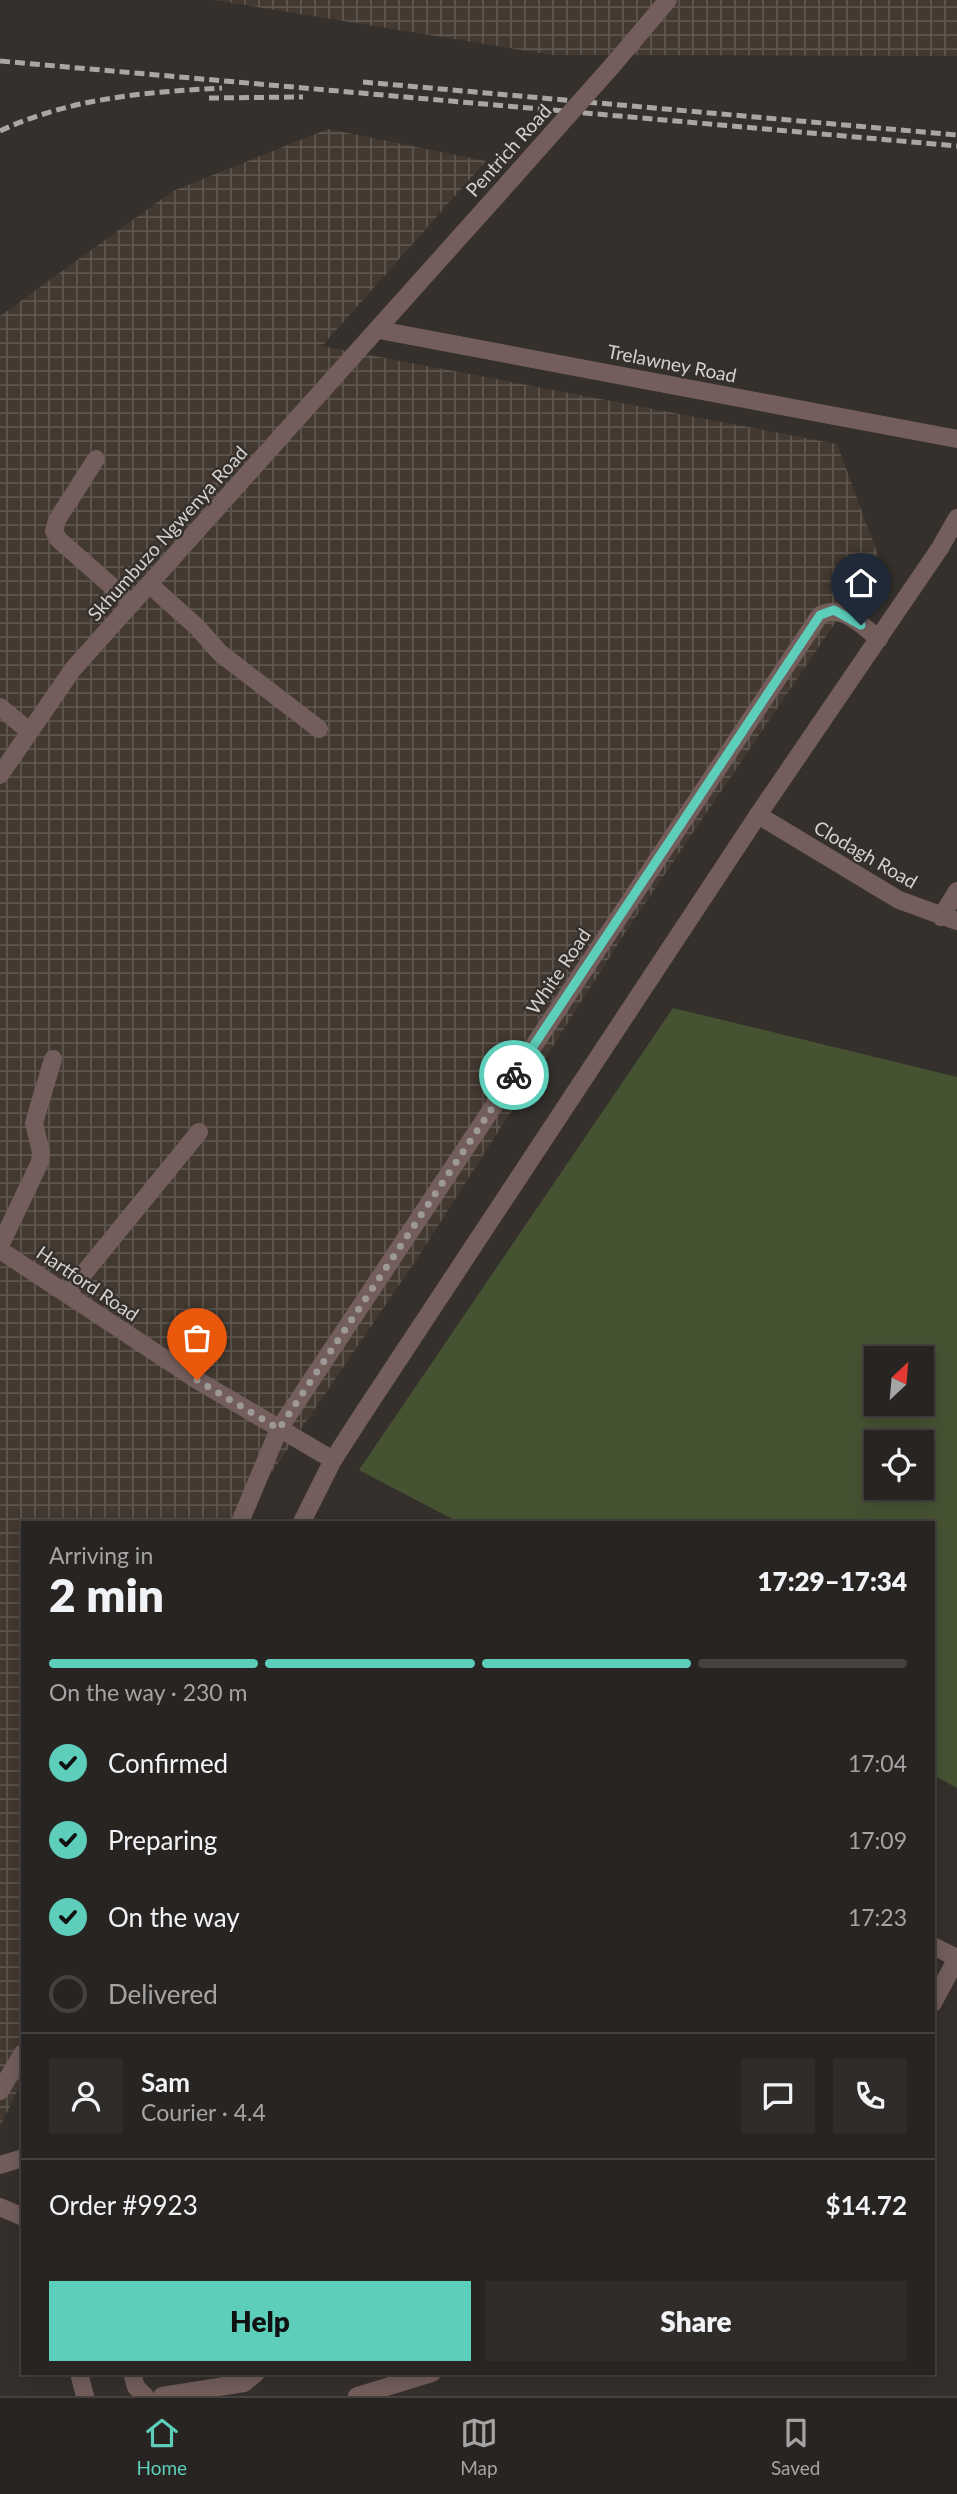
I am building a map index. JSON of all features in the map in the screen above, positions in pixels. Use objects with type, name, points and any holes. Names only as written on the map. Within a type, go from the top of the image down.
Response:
[{"type":"street","name":"Pentrich Road","points":[[379,330],[668,0]]},
{"type":"street","name":"Trelawney Road","points":[[379,330],[957,439]]},
{"type":"street","name":"Skhumbuzo Ngwenya Road","points":[[0,775],[73,669],[379,330]]},
{"type":"street","points":[[96,458],[57,520],[54,531],[58,539],[132,604]]},
{"type":"street","points":[[302,1521],[333,1460],[957,518]]},
{"type":"street","points":[[149,584],[197,627],[220,653],[319,729]]},
{"type":"street","name":"White Road","points":[[240,1521],[279,1429],[820,615],[834,610],[843,612],[879,639]]},
{"type":"street","points":[[0,707],[29,731]]},
{"type":"street","name":"Clodagh Road","points":[[758,815],[899,900],[949,919]]},
{"type":"street","points":[[949,919],[957,891]]},
{"type":"street","points":[[0,1248],[40,1162],[41,1152],[34,1123],[53,1059]]},
{"type":"street","points":[[67,1294],[198,1132]]},
{"type":"street","name":"Hartford Road","points":[[0,1248],[197,1380],[333,1460]]},
{"type":"street","points":[[935,1947],[957,1958],[935,1999]]},
{"type":"street","points":[[0,2091],[21,2056]]},
{"type":"street","points":[[0,2165],[21,2159]]},
{"type":"street","points":[[0,2207],[21,2216]]},
{"type":"street","points":[[80,2375],[85,2396]]},
{"type":"street","points":[[133,2375],[136,2387],[145,2396]]},
{"type":"street","points":[[162,2396],[244,2383],[254,2375]]},
{"type":"street","points":[[357,2396],[423,2375]]},
{"type":"shaded area","points":[[214,0],[957,0],[957,56],[553,55]]},
{"type":"shaded area","points":[[328,129],[486,161],[322,346],[837,444],[879,558],[627,930],[418,1257],[268,1478],[250,1521],[21,1521],[21,2084],[0,2126],[0,316],[173,191]]},
{"type":"green space","points":[[673,1008],[957,1077],[957,1788],[935,1776],[935,1521],[456,1521],[359,1470]]},
{"type":"railway","points":[[0,61],[957,146]]},
{"type":"railway","points":[[363,82],[957,135]]},
{"type":"railway","points":[[0,131],[81,104],[137,95],[222,88]]},
{"type":"railway","points":[[209,98],[303,97]]},
{"type":"way so far","points":[[197,1380],[279,1429],[514,1075]]},
{"type":"route","points":[[514,1075],[820,615],[834,610],[843,612],[861,625]]}]
